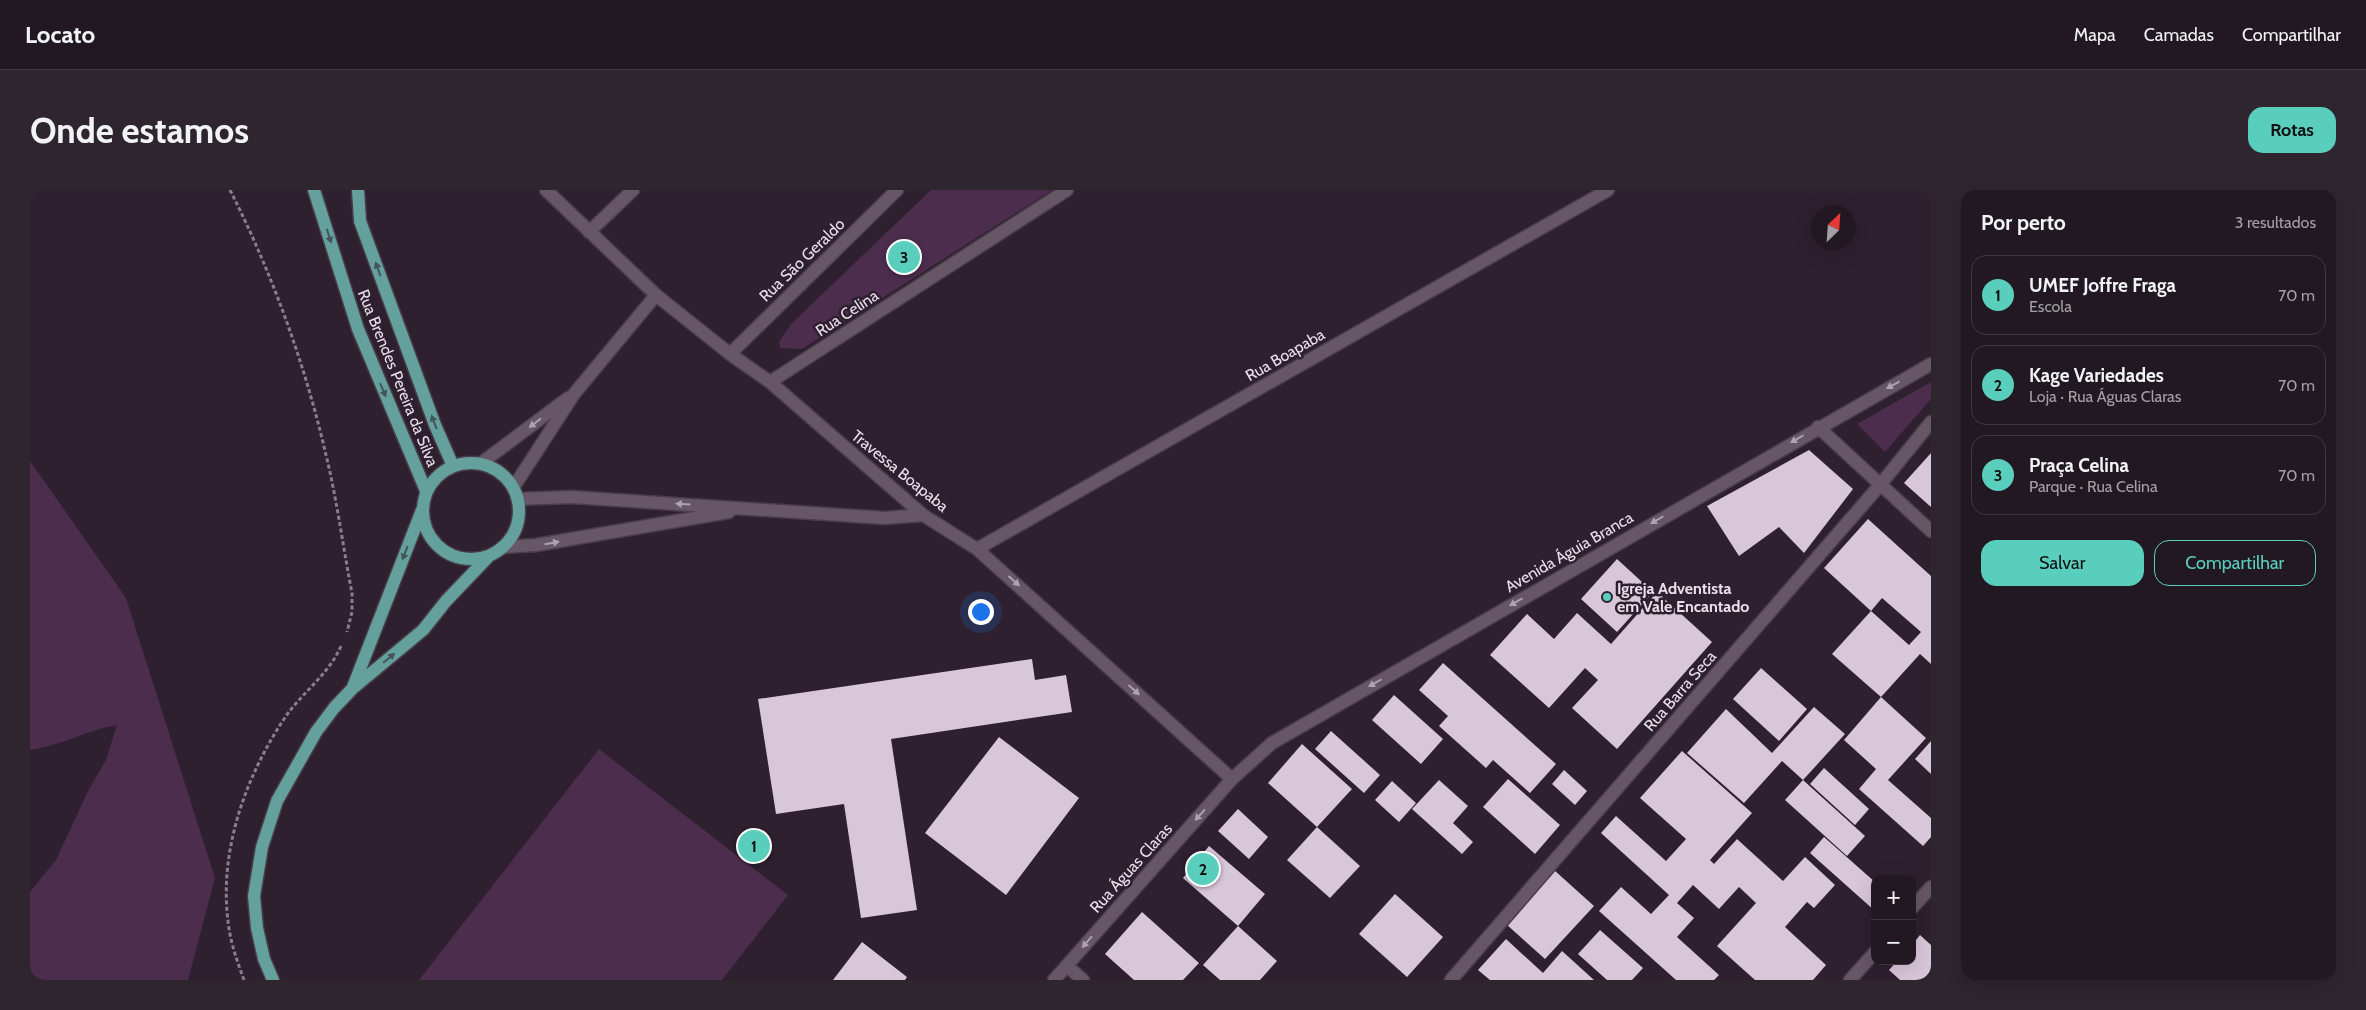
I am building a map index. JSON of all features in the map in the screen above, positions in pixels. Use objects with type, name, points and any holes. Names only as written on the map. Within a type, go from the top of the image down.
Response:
[{"type":"main road","name":"Rua Brendes Pereira da Silva","points":[[314,190],[358,329],[426,491]]},
{"type":"main road","name":"Rua Brendes Pereira da Silva","points":[[358,190],[360,221],[435,425],[453,466]]},
{"type":"main road","points":[[273,980],[264,959],[257,928],[254,896],[262,847],[277,801],[316,732],[334,708],[352,689],[422,630],[489,556],[504,546],[514,533],[519,516],[515,494],[505,477],[494,468],[466,463],[453,466],[437,476],[426,491],[422,508],[352,689]]},
{"type":"main road","points":[[422,508],[425,527],[435,543],[451,555],[470,560],[489,556]]},
{"type":"street","name":"Travessa Boapaba","points":[[546,190],[656,295],[730,354],[770,382],[923,515],[978,548],[1232,779]]},
{"type":"street","points":[[589,232],[633,190]]},
{"type":"street","name":"Rua São Geraldo","points":[[730,354],[898,190]]},
{"type":"street","name":"Rua Celina","points":[[770,382],[1067,190]]},
{"type":"street","name":"Rua Boapaba","points":[[978,548],[1608,190]]},
{"type":"street","points":[[656,295],[574,394],[515,494],[885,518],[923,515]]},
{"type":"street","name":"Avenida Águia Branca","points":[[1232,779],[1272,743],[1818,427],[1931,364]]},
{"type":"street","points":[[480,464],[574,394]]},
{"type":"street","name":"Rua Barra Seca","points":[[1451,980],[1880,485],[1931,422]]},
{"type":"street","points":[[1818,427],[1931,531]]},
{"type":"street","points":[[504,546],[536,545],[749,509]]},
{"type":"street","name":"Rua Águas Claras","points":[[1054,980],[1232,779]]},
{"type":"street","points":[[1916,904],[1931,887]]},
{"type":"street","points":[[1850,980],[1871,956]]},
{"type":"street","points":[[1067,966],[1083,980]]},
{"type":"path","points":[[230,190],[267,272],[290,332],[326,455],[352,593],[352,612],[347,631],[339,651],[327,669]]},
{"type":"shaded area","points":[[931,190],[1052,190],[802,349],[780,348],[779,342],[791,324]]},
{"type":"shaded area","points":[[1931,382],[1931,399],[1885,452],[1857,424]]},
{"type":"shaded area","points":[[30,461],[126,598],[215,878],[188,980],[30,980],[30,892],[56,860],[88,791],[106,760],[117,725],[30,750]]},
{"type":"shaded area","points":[[599,749],[788,895],[722,980],[419,980]]},
{"type":"building","points":[[1809,450],[1853,489],[1804,553],[1779,527],[1739,556],[1707,506]]},
{"type":"building","points":[[1931,453],[1931,507],[1904,483]]},
{"type":"building","points":[[1868,519],[1931,576],[1931,664],[1920,654],[1881,697],[1832,654],[1871,611],[1824,568]],"holes":[[[1882,598],[1921,632],[1909,645],[1871,611]]]},
{"type":"building","points":[[1617,559],[1653,592],[1617,632],[1581,599]]},
{"type":"building","points":[[1657,592],[1712,642],[1617,749],[1572,708],[1598,680],[1585,668],[1549,708],[1490,655],[1527,614],[1554,639],[1577,613],[1611,644]]},
{"type":"building","points":[[1032,659],[1035,680],[1066,675],[1072,712],[891,739],[917,910],[861,918],[844,804],[776,814],[758,699]]},
{"type":"building","points":[[1443,663],[1556,764],[1530,793],[1493,760],[1486,768],[1439,726],[1448,716],[1419,690]]},
{"type":"building","points":[[1761,668],[1807,709],[1779,741],[1733,699]]},
{"type":"building","points":[[1394,695],[1443,739],[1421,764],[1372,720]]},
{"type":"building","points":[[1881,697],[1926,738],[1888,780],[1931,818],[1931,837],[1923,846],[1859,789],[1876,769],[1844,740]]},
{"type":"building","points":[[1814,707],[1845,734],[1803,780],[1782,761],[1744,803],[1687,753],[1726,709],[1772,753]]},
{"type":"building","points":[[1331,731],[1380,775],[1364,793],[1315,749]]},
{"type":"building","points":[[999,737],[1079,798],[1006,895],[925,833]]},
{"type":"building","points":[[1931,741],[1931,774],[1915,759]]},
{"type":"building","points":[[1302,744],[1352,789],[1317,827],[1268,783]]},
{"type":"building","points":[[1682,751],[1752,813],[1710,860],[1714,864],[1737,839],[1783,881],[1805,857],[1835,885],[1814,908],[1807,902],[1785,927],[1826,965],[1813,980],[1755,980],[1717,946],[1756,903],[1739,887],[1719,909],[1693,885],[1677,903],[1694,918],[1677,937],[1719,975],[1714,980],[1676,980],[1599,911],[1621,887],[1651,914],[1669,895],[1601,833],[1616,816],[1666,861],[1686,839],[1640,798]]},
{"type":"building","points":[[1824,768],[1869,809],[1855,825],[1810,784]]},
{"type":"building","points":[[1564,770],[1587,791],[1575,805],[1552,784]]},
{"type":"building","points":[[1508,779],[1560,825],[1535,854],[1483,807]]},
{"type":"building","points":[[1439,780],[1468,806],[1453,823],[1473,842],[1462,854],[1412,809]]},
{"type":"building","points":[[1803,780],[1865,836],[1847,856],[1785,800]]},
{"type":"building","points":[[1392,781],[1416,803],[1399,822],[1375,800]]},
{"type":"building","points":[[1238,809],[1268,837],[1249,859],[1218,831]]},
{"type":"building","points":[[1317,827],[1360,866],[1330,898],[1287,860]]},
{"type":"building","points":[[1824,837],[1871,878],[1871,907],[1810,853]]},
{"type":"building","points":[[1209,846],[1265,894],[1238,926],[1183,878]]},
{"type":"building","points":[[1554,870],[1594,906],[1545,959],[1506,924]]},
{"type":"building","points":[[1395,894],[1443,937],[1407,977],[1359,934]]},
{"type":"building","points":[[1142,912],[1199,963],[1183,980],[1134,980],[1105,954]]},
{"type":"building","points":[[1238,926],[1277,961],[1260,980],[1220,980],[1203,965]]},
{"type":"building","points":[[1600,930],[1643,968],[1632,980],[1607,980],[1578,954]]},
{"type":"building","points":[[1920,935],[1931,945],[1931,980],[1900,980],[1889,970],[1893,965],[1916,965],[1916,940]]},
{"type":"building","points":[[1506,939],[1543,973],[1562,951],[1594,980],[1490,980],[1478,970]]},
{"type":"building","points":[[862,942],[907,977],[905,980],[833,980]]},
{"type":"place","name":"Praça Celina","points":[[904,257]]},
{"type":"place","name":"Igreja Adventista em Vale Encantado","points":[[1607,597]]},
{"type":"place","name":"UMEF Joffre Fraga","points":[[754,846]]},
{"type":"place","name":"Kage Variedades","points":[[1203,869]]}]
